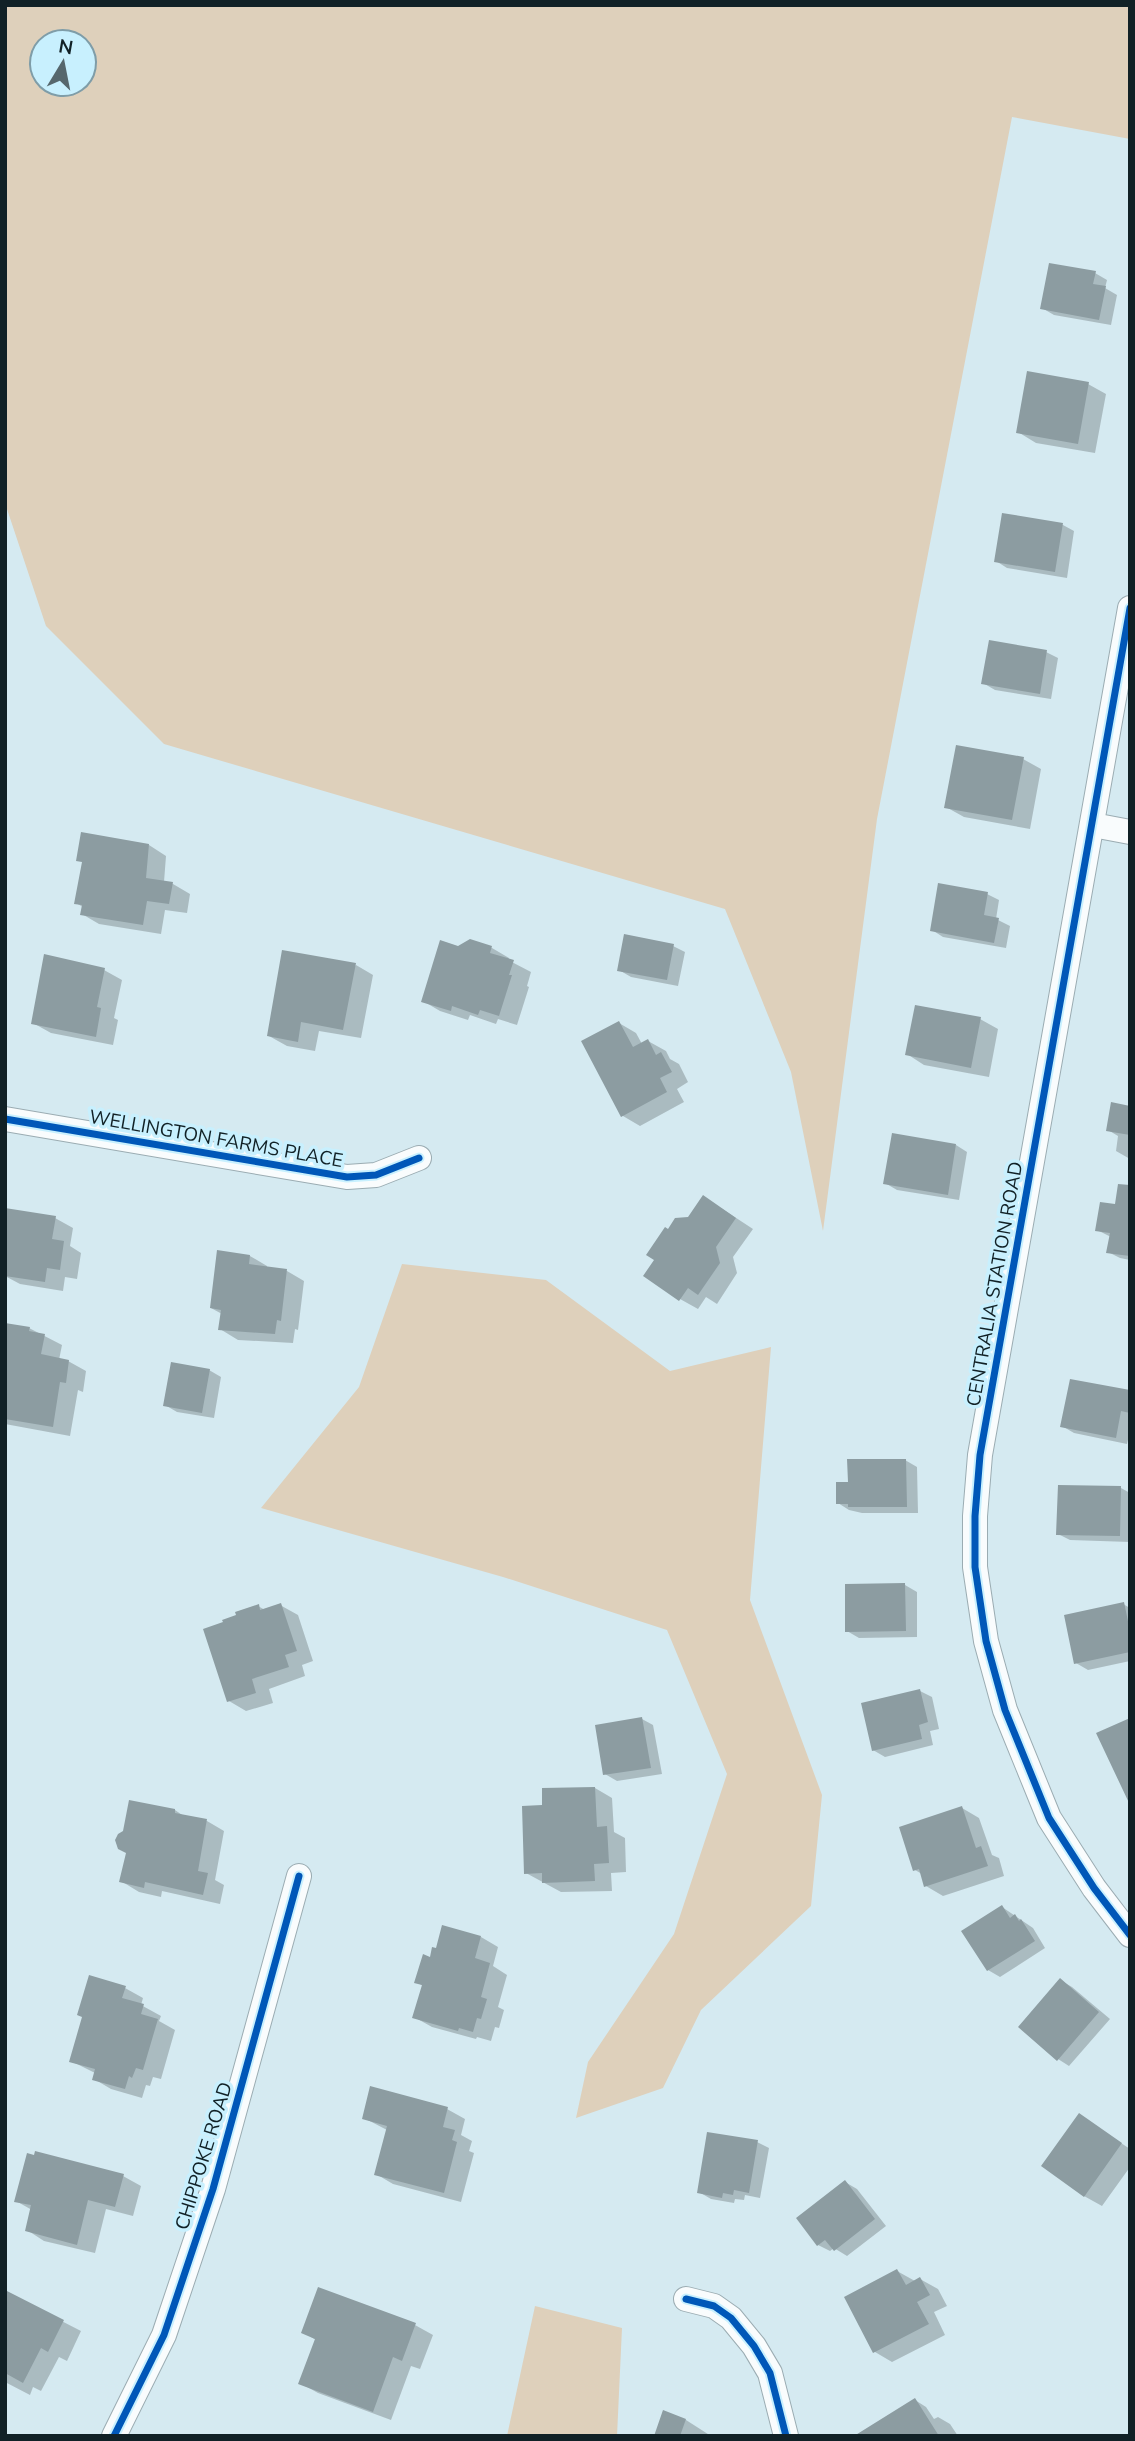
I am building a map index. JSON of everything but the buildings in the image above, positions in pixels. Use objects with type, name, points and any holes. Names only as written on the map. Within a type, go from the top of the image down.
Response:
[{"type":"street","name":"CENTRALIA STATION ROAD","points":[[1130,608],[980,1455],[975,1516],[975,1567],[986,1642],[1005,1710],[1049,1818],[1094,1888],[1130,1935]]},
{"type":"street","points":[[1093,825],[1130,832]]},
{"type":"street","name":"WELLINGTON FARMS PLACE","points":[[5,1119],[347,1177],[376,1175],[419,1158]]},
{"type":"street","name":"CHIPPOKE ROAD","points":[[114,2436],[164,2334],[213,2189],[299,1876]]},
{"type":"street","points":[[686,2299],[715,2306],[731,2318],[754,2346],[770,2373],[786,2436]]},
{"type":"shaded area","points":[[5,5],[1130,5],[1130,139],[1012,117],[877,819],[823,1231],[791,1072],[725,909],[164,744],[46,626],[5,503]]},
{"type":"shaded area","points":[[402,1264],[546,1280],[670,1371],[771,1347],[750,1600],[822,1795],[811,1906],[701,2010],[663,2088],[576,2118],[588,2062],[674,1934],[727,1774],[667,1630],[503,1577],[261,1508],[359,1387]]},
{"type":"shaded area","points":[[535,2306],[622,2328],[617,2436],[507,2436]]},
{"type":"cycle path","points":[[1130,608],[980,1455],[975,1516],[975,1567],[986,1641],[1005,1710],[1049,1818],[1094,1888],[1130,1935]]},
{"type":"cycle path","points":[[5,1119],[347,1177],[376,1175],[419,1158]]},
{"type":"cycle path","points":[[114,2436],[164,2335],[213,2189],[299,1876]]},
{"type":"cycle path","points":[[686,2299],[714,2306],[731,2318],[754,2346],[770,2373],[786,2436]]}]
